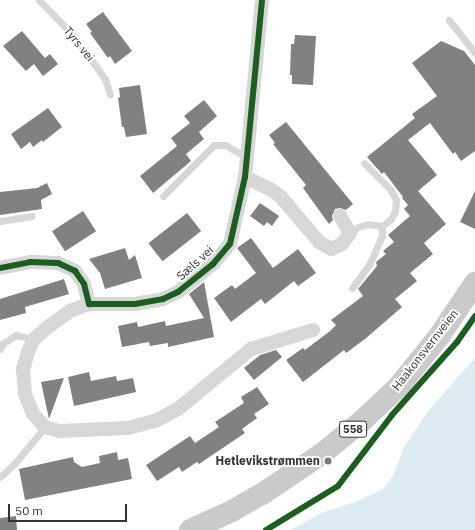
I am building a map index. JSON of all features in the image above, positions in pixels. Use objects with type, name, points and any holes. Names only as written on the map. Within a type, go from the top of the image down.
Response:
[{"type":"main road","name":"Haakonsvernveien","points":[[190,530],[232,511],[262,494],[323,453],[362,421],[399,386],[440,335],[475,283]]},
{"type":"street","name":"Sæls vei","points":[[34,339],[70,311],[89,304],[135,304],[163,299],[178,292],[213,264],[230,244],[245,177],[262,0]]},
{"type":"street","points":[[245,177],[270,189],[281,197],[318,242],[331,249],[342,244],[350,233],[340,216]]},
{"type":"street","points":[[0,268],[30,262],[58,262],[75,271],[84,284],[89,304]]},
{"type":"street","points":[[34,339],[23,370],[25,394],[33,414],[45,427],[59,431],[128,428],[157,420],[178,410],[251,349],[312,330]]},
{"type":"lane","name":"Tyrs vei","points":[[39,0],[74,36],[105,79],[110,94]]},
{"type":"lane","points":[[449,20],[475,53]]},
{"type":"lane","points":[[163,196],[214,145],[224,145],[247,157]]},
{"type":"lane","points":[[350,233],[358,227],[368,224],[382,226],[391,219],[395,211],[396,200],[391,190],[364,163]]},
{"type":"lane","points":[[0,222],[32,216]]},
{"type":"lane","points":[[352,288],[369,265],[382,236],[382,226]]},
{"type":"lane","points":[[0,349],[2,344],[16,335],[34,339]]},
{"type":"lane","points":[[0,477],[15,463],[45,427]]},
{"type":"shaded area","points":[[475,358],[475,530],[290,530],[324,512],[355,502],[383,489],[393,476],[404,447],[428,411]]},
{"type":"building","points":[[103,12],[132,51],[115,64],[110,56],[108,58],[90,33],[92,32],[86,24]]},
{"type":"building","points":[[22,31],[45,58],[50,54],[58,64],[43,76],[34,64],[26,71],[3,46]]},
{"type":"building","points":[[295,35],[316,36],[313,85],[292,84],[292,75],[290,75],[291,44],[294,44]]},
{"type":"building","points":[[441,41],[464,51],[475,65],[475,151],[461,161],[455,152],[453,154],[430,123],[408,140],[437,175],[418,191],[446,224],[424,243],[433,254],[410,273],[417,281],[395,299],[402,307],[365,339],[346,353],[344,350],[303,382],[286,360],[303,348],[305,350],[330,331],[336,325],[331,320],[363,296],[358,289],[377,266],[376,262],[386,254],[383,251],[394,242],[388,235],[410,216],[404,209],[408,205],[402,198],[403,197],[384,172],[382,174],[367,157],[415,118],[412,114],[437,96],[412,63]]},
{"type":"building","points":[[140,85],[147,134],[126,137],[124,127],[122,127],[118,98],[120,97],[119,88]]},
{"type":"building","points":[[204,100],[217,116],[199,132],[204,139],[186,154],[191,161],[153,193],[140,176],[177,146],[171,138],[190,123],[184,116]]},
{"type":"building","points":[[48,108],[62,127],[43,142],[42,140],[33,147],[30,142],[21,149],[11,134]]},
{"type":"building","points":[[286,122],[353,204],[346,210],[340,208],[335,209],[332,216],[333,220],[329,224],[303,188],[306,185],[273,144],[275,143],[269,135]]},
{"type":"building","points":[[47,183],[52,194],[41,200],[42,209],[0,215],[0,192],[37,188]]},
{"type":"building","points":[[475,191],[475,229],[460,222]]},
{"type":"building","points":[[260,203],[279,216],[272,226],[267,222],[264,226],[250,216]]},
{"type":"building","points":[[83,211],[96,231],[65,251],[52,231]]},
{"type":"building","points":[[187,213],[201,231],[163,261],[148,243]]},
{"type":"building","points":[[251,238],[273,268],[298,249],[316,273],[298,286],[294,281],[265,304],[261,299],[231,322],[214,298],[232,285],[235,289],[256,273],[237,248]]},
{"type":"building","points":[[125,248],[129,260],[135,255],[142,278],[105,289],[100,273],[89,259]]},
{"type":"building","points":[[64,279],[69,294],[25,307],[26,313],[0,320],[0,299]]},
{"type":"building","points":[[204,282],[214,337],[168,347],[168,343],[150,346],[149,342],[122,347],[118,326],[137,322],[138,327],[165,321],[166,326],[204,318],[189,294]]},
{"type":"building","points":[[276,350],[282,357],[254,380],[244,368],[260,355]]},
{"type":"building","points":[[89,372],[91,381],[116,376],[117,381],[133,378],[136,392],[74,406],[68,377]]},
{"type":"building","points":[[64,378],[49,419],[41,382]]},
{"type":"building","points":[[257,387],[269,404],[254,414],[257,418],[242,429],[245,433],[199,464],[197,462],[182,472],[179,467],[157,481],[146,465],[190,436],[195,443],[219,427],[215,422],[244,403],[241,397]]},
{"type":"building","points":[[117,452],[118,460],[128,458],[132,479],[25,500],[19,469],[73,457],[74,462],[82,467],[100,463],[99,456]]},
{"type":"building","points":[[16,516],[17,530],[0,530],[0,518]]},
{"type":"cycle path","points":[[0,268],[30,262],[58,263],[75,271],[84,284],[89,304],[135,304],[163,299],[178,292],[213,264],[230,244],[245,177],[262,0]]},
{"type":"cycle path","points":[[266,530],[338,486],[392,415],[457,342],[475,316]]},
{"type":"place","name":"Hetlevikstrømmen","points":[[328,461]]}]
